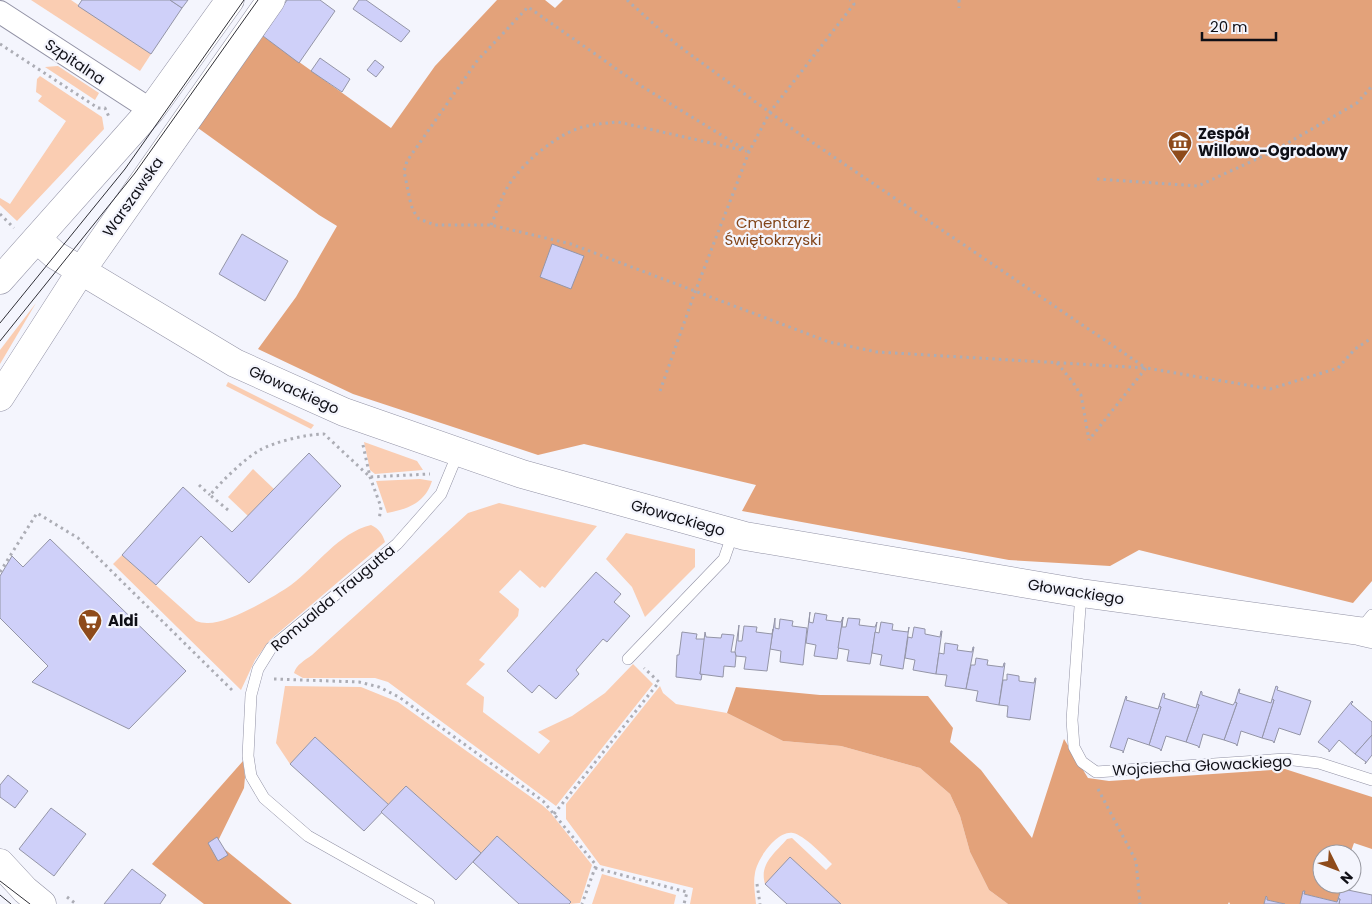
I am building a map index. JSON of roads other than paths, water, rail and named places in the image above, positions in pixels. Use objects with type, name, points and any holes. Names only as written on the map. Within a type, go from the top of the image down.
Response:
[{"type":"street","points":[[0,280],[26,234],[151,110],[230,0]]},
{"type":"street","name":"Warszawska","points":[[0,398],[81,271],[271,0]]},
{"type":"street","name":"Szpitalna","points":[[0,12],[151,110]]},
{"type":"street","name":"Głowackiego","points":[[26,234],[81,271],[235,363],[344,412],[522,474],[745,536],[1081,593],[1368,627]]},
{"type":"street","points":[[0,863],[25,890],[42,904]]},
{"type":"lane","name":"Romualda Traugutta","points":[[429,904],[308,836],[264,798],[251,776],[248,756],[251,694],[258,669],[271,648],[397,544],[442,494],[458,453]]},
{"type":"lane","points":[[628,659],[724,559],[733,533]]},
{"type":"lane","name":"Wojciecha Głowackiego","points":[[1081,593],[1072,720],[1074,746],[1082,762],[1096,772],[1285,759],[1319,763],[1372,780]]},
{"type":"tram line","points":[[0,323],[125,169],[244,0]]},
{"type":"tram line","points":[[0,341],[135,173],[258,0]]},
{"type":"tram line","points":[[0,881],[30,904]]},
{"type":"tram line","points":[[0,895],[11,904]]},
{"type":"place","name":"Zespół Willowo-Ogrodowy","points":[[1180,164]]},
{"type":"place","name":"Aldi","points":[[90,642]]},
{"type":"park label","name":"Cmentarz Świętokrzyski","points":[[773,232]]}]
